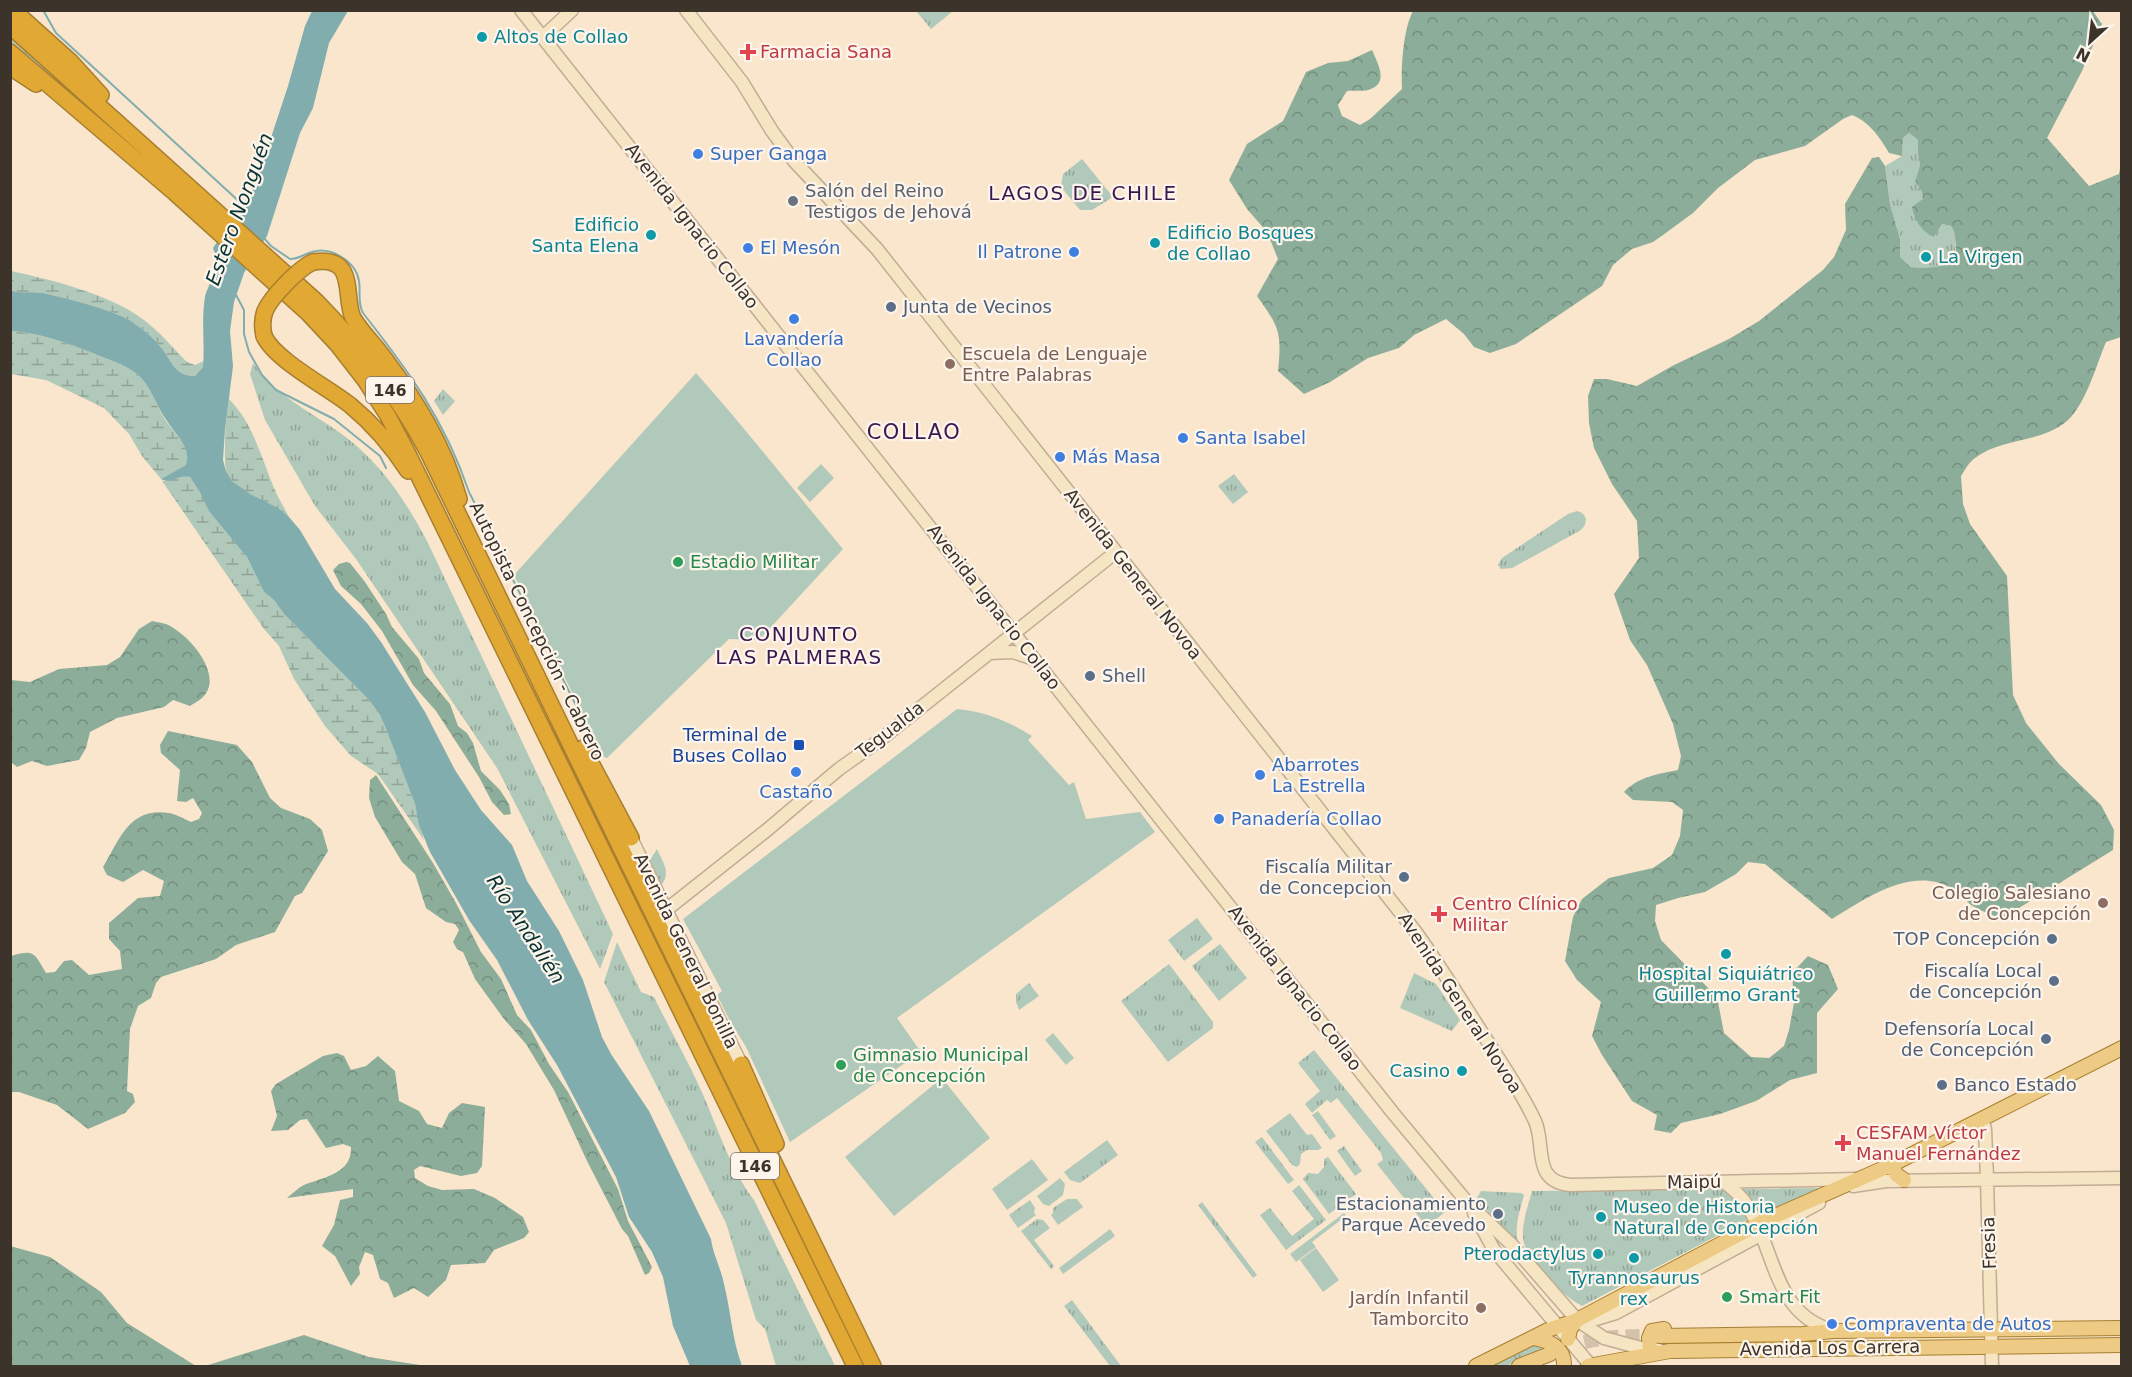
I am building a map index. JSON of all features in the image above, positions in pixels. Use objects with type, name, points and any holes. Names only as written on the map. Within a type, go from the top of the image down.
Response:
[{"type":"highway","points":[[13,10],[71,62],[147,147]]},
{"type":"highway","name":"Autopista Concepción - Cabrero","points":[[10,26],[147,147],[220,224]]},
{"type":"highway","name":"Autopista Concepción - Cabrero","points":[[10,52],[85,116],[220,224],[269,268],[332,317],[384,381],[428,452],[873,1366]]},
{"type":"highway","points":[[10,68],[85,116]]},
{"type":"highway","points":[[436,513],[400,460],[373,426],[348,404],[273,350],[264,336],[262,324],[268,307],[302,268],[313,262],[332,264],[346,276],[349,288],[349,309],[353,318],[402,382],[441,447],[454,481],[471,542]]},
{"type":"highway","name":"Autopista Concepción - Cabrero","points":[[269,268],[365,380],[399,435],[855,1366]]},
{"type":"highway","points":[[527,655],[562,710],[631,838]]},
{"type":"highway","points":[[741,1064],[777,1146],[788,1190]]},
{"type":"highway","points":[[837,1288],[884,1366]]},
{"type":"highway","points":[[817,1292],[844,1366]]},
{"type":"main road","name":"Avenida Ignacio Collao","points":[[521,10],[1393,1113],[1467,1202],[1512,1245],[1577,1320],[1604,1338],[1650,1350],[1670,1351]]},
{"type":"main road","points":[[543,37],[572,10]]},
{"type":"main road","name":"Avenida General Novoa","points":[[686,10],[742,82],[790,156],[877,249],[1424,942],[1497,1055],[1531,1113],[1540,1137],[1541,1160]]},
{"type":"main road","name":"Tegualda","points":[[666,910],[839,769],[868,749],[1116,552]]},
{"type":"main road","points":[[988,653],[1012,652],[1035,659]]},
{"type":"main road","name":"Avenida General Bonilla","points":[[631,838],[741,1064]]},
{"type":"main road","points":[[1476,1366],[1533,1338],[1577,1320],[2121,1048]]},
{"type":"main road","name":"Fresia","points":[[1982,1119],[1985,1129],[1992,1366]]},
{"type":"main road","name":"Maipú","points":[[1541,1160],[1551,1177],[1566,1184],[2121,1178]]},
{"type":"main road","points":[[1891,1165],[1897,1175],[1904,1180]]},
{"type":"main road","points":[[1724,1182],[1744,1201],[1790,1301],[1805,1318],[1828,1329]]},
{"type":"main road","name":"Avenida Ignacio Collao","points":[[1467,1202],[1494,1250],[1558,1327]]},
{"type":"main road","points":[[1568,1339],[1570,1329],[1577,1320]]},
{"type":"main road","name":"Avenida Los Carrera","points":[[1558,1327],[1590,1366],[1670,1351],[2121,1345]]},
{"type":"main road","name":"Avenida Los Carrera","points":[[1659,1336],[1803,1334],[1828,1329],[2121,1328]]},
{"type":"main road","points":[[1650,1350],[1650,1334],[1657,1329],[1828,1329]]},
{"type":"main road","points":[[1533,1338],[1543,1339],[1556,1346],[1563,1356],[1564,1366]]},
{"type":"main road","points":[[1519,1366],[1550,1354]]},
{"type":"green space","points":[[2092,10],[2102,24],[2082,71],[2047,138],[2089,186],[2119,174],[2121,163],[2121,337],[2106,342],[2087,391],[2077,409],[2061,426],[2037,436],[1986,451],[1971,462],[1961,476],[1963,504],[1970,524],[2007,576],[2013,695],[2026,723],[2059,764],[2101,805],[2114,830],[2113,850],[2001,919],[1971,905],[1953,889],[1937,883],[1922,881],[1906,882],[1890,887],[1832,919],[1765,864],[1748,862],[1736,874],[1705,892],[1656,905],[1655,921],[1661,940],[1717,997],[1724,1033],[1751,1057],[1769,1058],[1784,1046],[1794,1003],[1792,973],[1808,956],[1828,965],[1838,989],[1817,1013],[1817,1073],[1790,1080],[1756,1101],[1720,1114],[1681,1123],[1671,1133],[1654,1130],[1657,1115],[1632,1101],[1602,1055],[1592,1036],[1601,1002],[1577,980],[1565,961],[1573,917],[1582,899],[1609,878],[1653,868],[1672,855],[1680,836],[1683,810],[1672,802],[1633,800],[1624,792],[1642,780],[1678,770],[1681,756],[1673,724],[1647,665],[1630,640],[1614,594],[1639,558],[1637,521],[1612,484],[1594,448],[1589,423],[1588,396],[1594,379],[1607,379],[1637,386],[1674,365],[1729,339],[1759,321],[1823,270],[1834,257],[1846,230],[1845,204],[1872,158],[1879,157],[1885,166],[1890,204],[1900,239],[1900,257],[1911,267],[1933,267],[1947,264],[1955,253],[1955,236],[1951,226],[1942,224],[1934,237],[1930,235],[1922,229],[1915,216],[1912,207],[1923,199],[1922,192],[1915,181],[1920,165],[1918,140],[1909,133],[1903,138],[1902,156],[1889,153],[1869,126],[1852,115],[1805,146],[1755,160],[1718,188],[1693,213],[1663,235],[1653,242],[1632,249],[1613,265],[1602,286],[1516,344],[1490,353],[1474,347],[1464,334],[1446,319],[1414,335],[1399,348],[1368,358],[1330,382],[1304,394],[1278,371],[1280,347],[1277,330],[1257,296],[1278,259],[1267,232],[1247,209],[1229,180],[1247,144],[1283,121],[1306,72],[1328,63],[1348,61],[1372,50],[1379,66],[1381,77],[1379,82],[1369,90],[1347,91],[1338,105],[1342,116],[1360,125],[1370,119],[1402,89],[1405,38],[1413,11]]},
{"type":"green space","points":[[916,11],[953,11],[931,29]]},
{"type":"green space","points":[[11,33],[187,192],[11,42]]},
{"type":"green space","points":[[1909,133],[1918,140],[1920,165],[1915,181],[1922,192],[1934,237],[1942,224],[1951,226],[1955,238],[1954,256],[1947,265],[1941,267],[1911,267],[1900,257],[1900,239],[1890,204],[1885,166],[1902,156],[1903,138]]},
{"type":"green space","points":[[1082,159],[1113,197],[1092,210],[1080,210],[1061,187],[1063,174]]},
{"type":"green space","points":[[11,271],[98,295],[115,303],[150,325],[187,362],[195,365],[204,361],[203,367],[195,376],[177,370],[150,335],[131,321],[112,312],[43,293],[11,290]]},
{"type":"green space","points":[[10,331],[64,342],[116,362],[137,374],[146,384],[166,421],[185,447],[187,465],[161,479],[142,456],[129,434],[104,408],[46,380],[11,374]]},
{"type":"green space","points":[[253,363],[285,396],[335,429],[360,449],[393,486],[420,528],[613,934],[600,969],[497,768],[356,559],[315,506],[265,420],[250,374]]},
{"type":"green space","name":"Estadio Militar","points":[[696,373],[843,549],[759,640],[729,639],[607,758],[604,757],[514,575]]},
{"type":"green space","points":[[443,389],[455,401],[443,415],[434,401]]},
{"type":"green space","points":[[229,399],[250,430],[289,517],[248,493],[229,477],[225,466],[225,431]]},
{"type":"green space","points":[[821,464],[834,478],[810,502],[797,488]]},
{"type":"green space","points":[[1234,474],[1248,492],[1233,504],[1218,486]]},
{"type":"green space","points":[[190,477],[247,557],[264,592],[369,700],[380,715],[415,804],[424,840],[378,774],[351,756],[325,726],[294,679],[279,646],[264,629],[162,481]]},
{"type":"green space","points":[[1577,511],[1586,519],[1581,530],[1512,568],[1501,569],[1498,565],[1502,558],[1568,514]]},
{"type":"green space","points":[[350,563],[365,582],[392,627],[419,659],[424,673],[450,704],[458,726],[467,733],[473,743],[481,771],[500,790],[509,804],[511,814],[504,815],[492,802],[479,777],[436,711],[413,685],[382,631],[361,604],[341,586],[333,570],[339,564]]},
{"type":"green space","points":[[152,621],[175,629],[201,656],[210,678],[208,689],[202,698],[190,706],[173,700],[164,707],[117,718],[90,732],[86,748],[79,760],[47,766],[32,761],[17,767],[11,762],[11,680],[30,682],[59,669],[107,665],[120,657],[139,629]]},
{"type":"green space","points":[[957,709],[996,718],[1032,736],[1028,740],[1069,785],[1074,782],[1086,819],[1140,812],[1155,832],[897,1018],[921,1052],[790,1142],[746,1047],[717,995],[722,991],[683,919]]},
{"type":"green space","points":[[168,731],[237,745],[252,762],[270,798],[281,808],[310,819],[322,830],[328,851],[302,893],[295,896],[275,932],[236,945],[216,959],[161,977],[156,983],[151,998],[138,1006],[130,1029],[127,1091],[133,1094],[135,1102],[125,1113],[88,1129],[57,1105],[19,1092],[11,1092],[11,956],[33,954],[46,973],[55,972],[64,961],[72,960],[89,975],[122,969],[120,951],[109,939],[109,923],[138,898],[160,896],[164,881],[143,870],[123,882],[107,875],[103,867],[127,827],[144,815],[155,812],[169,813],[191,822],[199,819],[202,813],[193,798],[186,802],[177,801],[180,770],[161,753],[160,745]]},
{"type":"green space","points":[[376,775],[433,863],[481,952],[501,979],[517,1015],[531,1030],[549,1064],[568,1092],[618,1189],[628,1221],[652,1267],[649,1273],[645,1275],[628,1236],[622,1229],[587,1161],[554,1090],[526,1044],[504,1019],[475,979],[463,952],[457,949],[453,942],[459,930],[455,924],[446,922],[426,908],[415,874],[402,862],[375,817],[369,798],[370,780]]},
{"type":"green space","points":[[657,849],[666,872],[661,885],[650,860]]},
{"type":"green space","points":[[1197,918],[1213,939],[1184,961],[1168,940]]},
{"type":"green space","points":[[617,942],[641,992],[654,997],[700,1088],[730,1160],[754,1200],[835,1366],[776,1366],[765,1329],[756,1320],[726,1223],[604,982]]},
{"type":"green space","points":[[1220,944],[1247,978],[1219,1001],[1192,966]]},
{"type":"green space","points":[[1169,964],[1213,1022],[1213,1028],[1168,1062],[1121,1001]]},
{"type":"green space","points":[[1414,973],[1436,984],[1460,1020],[1452,1031],[1400,1008]]},
{"type":"green space","points":[[1029,983],[1039,996],[1019,1010],[1016,994]]},
{"type":"green space","points":[[1053,1033],[1074,1058],[1066,1065],[1045,1040]]},
{"type":"green space","points":[[1314,1050],[1445,1212],[1427,1227],[1377,1164],[1383,1160],[1381,1153],[1337,1098],[1331,1103],[1327,1100],[1312,1113],[1305,1104],[1320,1091],[1298,1063]]},
{"type":"green space","points":[[337,1053],[344,1056],[351,1070],[366,1066],[378,1056],[395,1071],[399,1101],[419,1111],[427,1124],[442,1128],[449,1113],[462,1103],[485,1107],[482,1166],[477,1173],[461,1176],[420,1166],[414,1170],[415,1178],[428,1186],[442,1190],[474,1189],[495,1198],[523,1217],[529,1232],[524,1238],[494,1250],[485,1263],[451,1265],[446,1280],[428,1297],[414,1288],[394,1298],[388,1283],[380,1279],[373,1255],[365,1252],[359,1267],[360,1274],[351,1286],[335,1256],[322,1246],[334,1225],[340,1200],[353,1197],[353,1189],[287,1198],[302,1186],[341,1169],[347,1164],[351,1147],[343,1144],[326,1148],[307,1119],[300,1120],[288,1130],[271,1131],[277,1116],[271,1091],[276,1084],[323,1056]]},
{"type":"green space","points":[[942,1078],[990,1138],[894,1216],[845,1157]]},
{"type":"green space","points":[[1318,1111],[1336,1136],[1330,1140],[1312,1115]]},
{"type":"green space","points":[[1290,1113],[1307,1135],[1312,1134],[1322,1148],[1307,1150],[1301,1154],[1300,1164],[1297,1167],[1292,1165],[1266,1131]]},
{"type":"green space","points":[[1262,1137],[1294,1180],[1288,1184],[1255,1142]]},
{"type":"green space","points":[[1107,1140],[1118,1155],[1080,1183],[1070,1180],[1064,1172]]},
{"type":"green space","points":[[1344,1146],[1362,1171],[1355,1176],[1337,1151]]},
{"type":"green space","points":[[1328,1157],[1356,1194],[1329,1214],[1303,1179],[1308,1173],[1318,1174],[1324,1167],[1324,1159]]},
{"type":"green space","points":[[1032,1159],[1048,1180],[1007,1210],[992,1189]]},
{"type":"green space","points":[[1060,1178],[1065,1184],[1063,1195],[1049,1206],[1043,1204],[1037,1196]]},
{"type":"green space","points":[[1299,1185],[1326,1220],[1286,1250],[1260,1215],[1270,1208],[1292,1236],[1314,1219],[1292,1191]]},
{"type":"green space","points":[[1822,1188],[1759,1214],[1582,1306],[1555,1286],[1537,1266],[1525,1246],[1523,1237],[1524,1220],[1532,1191]]},
{"type":"green space","points":[[1481,1191],[1524,1195],[1518,1218],[1518,1242],[1516,1244],[1477,1198]]},
{"type":"green space","points":[[1067,1199],[1077,1199],[1083,1207],[1058,1225],[1051,1215],[1053,1208]]},
{"type":"green space","points":[[1030,1200],[1036,1215],[1018,1228],[1009,1215]]},
{"type":"green space","points":[[1202,1202],[1257,1275],[1253,1278],[1198,1205]]},
{"type":"green space","points":[[1344,1213],[1346,1216],[1312,1242],[1316,1247],[1296,1262],[1290,1254]]},
{"type":"green space","points":[[1037,1219],[1043,1220],[1050,1228],[1034,1240],[1054,1266],[1051,1269],[1021,1231]]},
{"type":"green space","points":[[1110,1229],[1115,1236],[1063,1274],[1059,1268]]},
{"type":"green space","points":[[10,1246],[50,1257],[101,1292],[127,1323],[196,1366],[11,1366]]},
{"type":"green space","points":[[1316,1248],[1339,1280],[1323,1292],[1300,1260]]},
{"type":"green space","points":[[1072,1300],[1121,1366],[1110,1366],[1064,1306]]},
{"type":"green space","points":[[304,1335],[369,1357],[426,1366],[205,1366]]},
{"type":"green space","points":[[1532,1343],[1547,1348],[1506,1366],[1488,1366]]},
{"type":"water","name":"Río Andalién","points":[[312,11],[348,11],[329,43],[313,108],[300,133],[267,236],[244,273],[234,302],[230,331],[233,366],[223,460],[226,471],[232,481],[250,494],[278,508],[300,530],[335,589],[367,623],[381,642],[425,712],[455,770],[481,810],[512,845],[527,881],[559,931],[583,980],[602,1037],[649,1111],[711,1239],[723,1278],[742,1366],[690,1366],[673,1326],[663,1277],[652,1252],[629,1217],[616,1177],[557,1065],[528,1020],[497,960],[469,920],[430,852],[419,825],[415,804],[380,715],[369,700],[264,592],[247,557],[209,511],[190,477],[161,479],[186,465],[187,453],[142,379],[122,365],[74,346],[43,336],[11,331],[10,290],[43,293],[64,298],[100,308],[131,321],[156,342],[177,370],[195,376],[203,367],[205,297],[220,264],[213,248],[255,186],[305,26]]},
{"type":"waterway","name":"Estero Nonguén","points":[[43,10],[56,33],[244,206]]},
{"type":"waterway","points":[[263,237],[271,246],[290,259],[312,252],[327,251],[348,261],[353,267],[359,281],[363,313],[411,377],[437,419],[469,492],[598,749],[599,758]]},
{"type":"waterway","points":[[235,293],[244,310],[244,334],[249,352],[262,375],[276,390],[334,419],[380,456],[386,468]]},
{"type":"tunnel","points":[[1564,1348],[1611,1338],[1659,1336]]},
{"type":"place","name":"Altos de Collao","points":[[482,37]]},
{"type":"place","name":"Farmacia Sana","points":[[748,52]]},
{"type":"place","name":"Super Ganga","points":[[698,154]]},
{"type":"place","name":"Salón del Reino Testigos de Jehová","points":[[793,201]]},
{"type":"place","name":"Edificio Santa Elena","points":[[651,235]]},
{"type":"place","name":"Edificio Bosques de Collao","points":[[1155,243]]},
{"type":"place","name":"El Mesón","points":[[748,248]]},
{"type":"place","name":"Il Patrone","points":[[1074,252]]},
{"type":"place","name":"La Virgen","points":[[1926,257]]},
{"type":"place","name":"Junta de Vecinos","points":[[891,307]]},
{"type":"place","name":"Lavandería Collao","points":[[794,319]]},
{"type":"place","name":"Escuela de Lenguaje Entre Palabras","points":[[950,364]]},
{"type":"place","name":"Santa Isabel","points":[[1183,438]]},
{"type":"place","name":"Más Masa","points":[[1060,457]]},
{"type":"place","name":"Estadio Militar","points":[[678,562]]},
{"type":"place","name":"Shell","points":[[1090,676]]},
{"type":"place","name":"Terminal de Buses Collao","points":[[799,745]]},
{"type":"place","name":"Castaño","points":[[796,772]]},
{"type":"place","name":"Abarrotes La Estrella","points":[[1260,775]]},
{"type":"place","name":"Panadería Collao","points":[[1219,819]]},
{"type":"place","name":"Fiscalía Militar de Concepcion","points":[[1404,877]]},
{"type":"place","name":"Colegio Salesiano de Concepción","points":[[2103,903]]},
{"type":"place","name":"Centro Clínico Militar","points":[[1439,914]]},
{"type":"place","name":"TOP Concepción","points":[[2052,939]]},
{"type":"place","name":"Hospital Siquiátrico Guillermo Grant","points":[[1726,954]]},
{"type":"place","name":"Fiscalía Local de Concepción","points":[[2054,981]]},
{"type":"place","name":"Defensoría Local de Concepción","points":[[2046,1039]]},
{"type":"place","name":"Gimnasio Municipal de Concepción","points":[[841,1065]]},
{"type":"place","name":"Casino","points":[[1462,1071]]},
{"type":"place","name":"Banco Estado","points":[[1942,1085]]},
{"type":"place","name":"CESFAM Víctor Manuel Fernández","points":[[1843,1143]]},
{"type":"place","name":"Estacionamiento Parque Acevedo","points":[[1498,1214]]},
{"type":"place","name":"Museo de Historia Natural de Concepción","points":[[1601,1217]]},
{"type":"place","name":"Pterodactylus","points":[[1598,1254]]},
{"type":"place","name":"Tyrannosaurus rex","points":[[1634,1258]]},
{"type":"place","name":"Smart Fit","points":[[1727,1297]]},
{"type":"place","name":"Jardín Infantil Tamborcito","points":[[1481,1308]]},
{"type":"place","name":"Compraventa de Autos","points":[[1832,1324]]},
{"type":"district","name":"LAGOS DE CHILE","points":[[1083,193]]},
{"type":"district","name":"COLLAO","points":[[914,432]]},
{"type":"district","name":"CONJUNTO LAS PALMERAS","points":[[799,646]]}]
